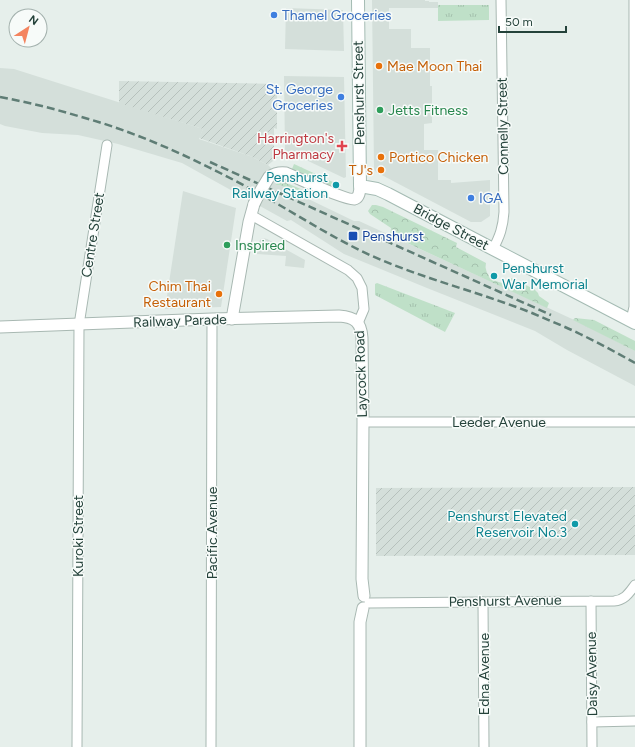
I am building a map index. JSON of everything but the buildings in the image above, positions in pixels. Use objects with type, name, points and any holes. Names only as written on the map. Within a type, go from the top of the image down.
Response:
[{"type":"main road","name":"Penshurst Street","points":[[358,0],[360,186]]},
{"type":"main road","name":"Bridge Street","points":[[360,186],[377,189],[388,194],[633,321]]},
{"type":"street","name":"Connelly Street","points":[[493,249],[502,231],[504,222],[501,0]]},
{"type":"street","points":[[633,321],[634,0]]},
{"type":"street","name":"Centre Street","points":[[79,325],[107,145]]},
{"type":"street","points":[[232,319],[251,215],[254,204],[261,190],[270,177],[277,173],[286,173],[352,200],[358,196],[360,186]]},
{"type":"street","name":"Laycock Road","points":[[251,215],[348,270],[357,278],[362,288],[364,304],[363,314],[358,323],[362,330],[362,579],[365,602],[360,622],[360,747]]},
{"type":"street","name":"Railway Parade","points":[[0,327],[212,319],[344,316],[352,318],[358,323]]},
{"type":"street","name":"Pacific Avenue","points":[[211,747],[212,319]]},
{"type":"street","name":"Kuroki Street","points":[[77,747],[79,325]]},
{"type":"street","name":"Leeder Avenue","points":[[363,422],[635,422]]},
{"type":"street","name":"Penshurst Avenue","points":[[365,602],[618,600],[625,597],[635,585]]},
{"type":"street","name":"Daisy Avenue","points":[[591,601],[592,747]]},
{"type":"street","name":"Edna Avenue","points":[[483,602],[484,747]]},
{"type":"street","points":[[592,722],[635,721]]},
{"type":"shaded area","points":[[372,0],[425,0],[429,2],[438,2],[438,8],[389,8],[389,29],[411,29],[411,48],[430,48],[432,123],[424,124],[424,150],[438,150],[438,180],[451,180],[451,183],[490,180],[490,216],[481,222],[471,222],[376,172],[374,169]]},
{"type":"shaded area","points":[[286,8],[343,10],[344,51],[285,49]]},
{"type":"shaded area","points":[[0,68],[14,69],[203,129],[199,139],[250,156],[268,165],[296,193],[354,221],[359,221],[583,324],[635,351],[635,386],[567,350],[535,331],[344,254],[291,220],[287,221],[182,163],[118,144],[78,135],[42,133],[0,124]]},
{"type":"shaded area","points":[[284,76],[344,77],[346,177],[344,178],[285,150]]},
{"type":"shaded area","points":[[119,81],[277,84],[277,129],[274,128],[274,155],[278,157],[268,165],[250,156],[199,138],[203,129],[119,103]]},
{"type":"shaded area","points":[[183,191],[236,208],[221,307],[165,309]]},
{"type":"shaded area","points":[[263,238],[305,260],[304,268],[285,266],[286,256],[257,254],[259,242]]},
{"type":"shaded area","points":[[635,487],[635,555],[376,556],[376,488]]},
{"type":"green space","points":[[438,5],[489,5],[489,20],[438,21]]},
{"type":"green space","points":[[294,164],[333,182],[331,186],[292,169]]},
{"type":"green space","points":[[278,180],[303,190],[301,194],[280,185],[276,185]]},
{"type":"green space","points":[[372,205],[383,207],[457,243],[456,247],[486,263],[487,273],[489,276],[499,282],[510,284],[511,278],[534,289],[539,296],[549,303],[547,308],[390,235],[391,228],[370,214],[368,211]]},
{"type":"green space","points":[[377,283],[455,313],[445,332],[375,295],[375,284]]},
{"type":"green space","points":[[575,318],[594,320],[635,341],[635,351],[573,320]]},
{"type":"railway","points":[[0,97],[29,103],[100,122],[143,138],[227,176],[263,195],[340,240],[372,256],[411,272],[492,298],[532,313],[587,337],[635,363]]},
{"type":"railway","points":[[210,162],[551,315]]},
{"type":"place","name":"Thamel Groceries","points":[[274,15]]},
{"type":"place","name":"Mae Moon Thai","points":[[379,66]]},
{"type":"place","name":"St. George Groceries","points":[[341,97]]},
{"type":"place","name":"Jetts Fitness","points":[[380,110]]},
{"type":"place","name":"Harrington's Pharmacy","points":[[342,146]]},
{"type":"place","name":"Portico Chicken","points":[[381,157]]},
{"type":"place","name":"TJ's","points":[[381,170]]},
{"type":"place","name":"Penshurst Railway Station","points":[[336,185]]},
{"type":"place","name":"IGA","points":[[471,198]]},
{"type":"place","name":"Penshurst","points":[[353,236]]},
{"type":"place","name":"Inspired","points":[[227,245]]},
{"type":"place","name":"Penshurst War Memorial","points":[[494,276]]},
{"type":"place","name":"Chim Thai Restaurant","points":[[219,294]]},
{"type":"place","name":"Penshurst Elevated Reservoir No.3","points":[[575,524]]}]
